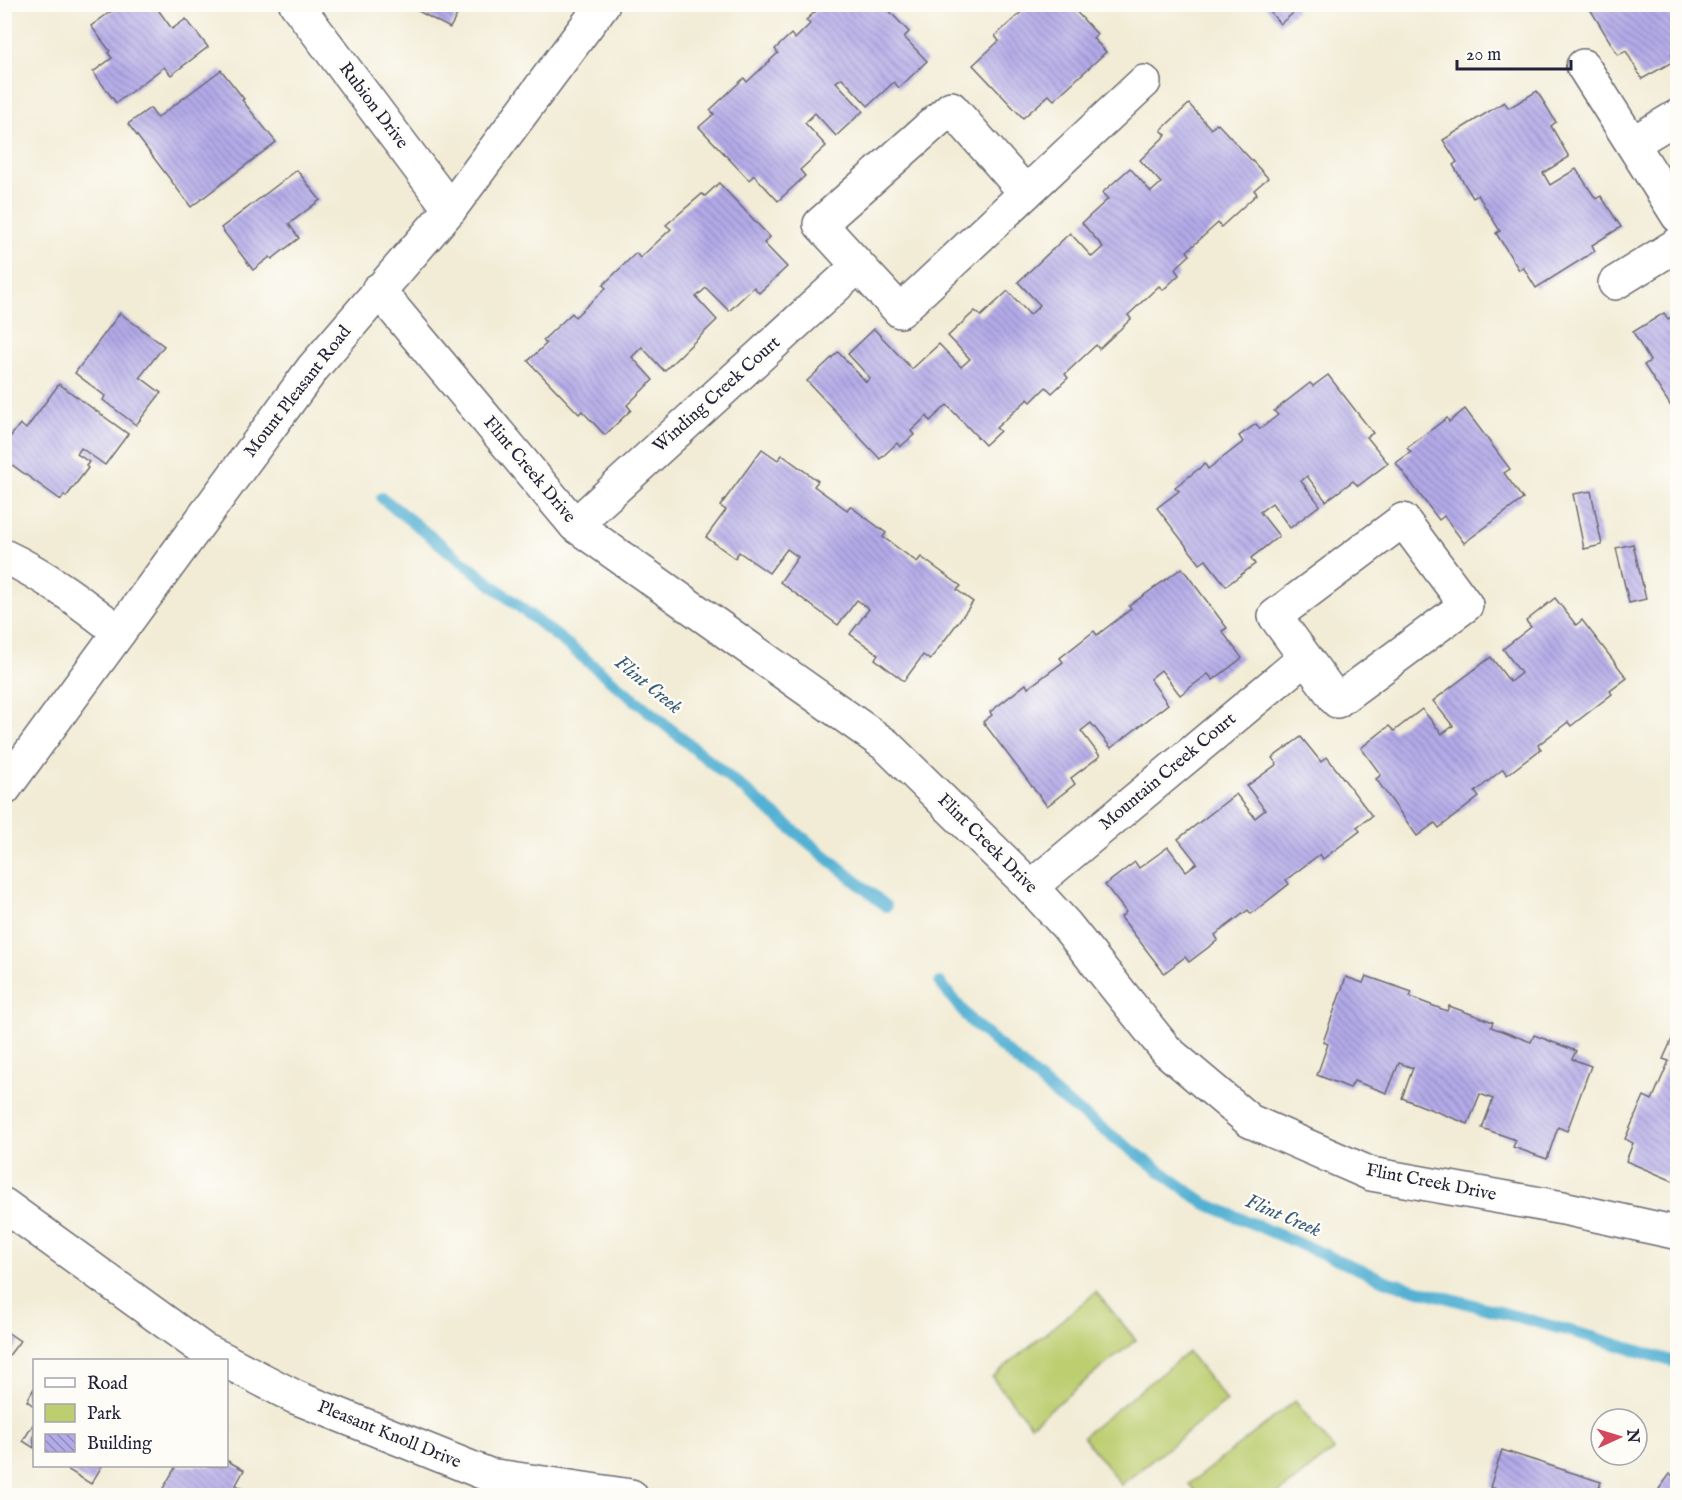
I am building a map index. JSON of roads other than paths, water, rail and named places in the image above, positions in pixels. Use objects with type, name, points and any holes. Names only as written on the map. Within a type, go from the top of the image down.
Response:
[{"type":"street","name":"Rubion Drive","points":[[296,4],[450,209]]},
{"type":"street","name":"Mount Pleasant Road","points":[[4,789],[313,368],[450,209],[603,4]]},
{"type":"street","points":[[1583,66],[1677,216]]},
{"type":"street","points":[[1026,193],[951,108],[820,224],[900,311],[1026,193],[1144,82]]},
{"type":"street","points":[[1633,143],[1677,116]]},
{"type":"street","points":[[1615,283],[1677,244]]},
{"type":"street","name":"Winding Creek Court","points":[[575,525],[858,266]]},
{"type":"street","name":"Flint Creek Drive","points":[[378,290],[575,525],[886,744],[1031,887],[1066,925],[1167,1051],[1251,1121],[1371,1174],[1563,1208],[1677,1233]]},
{"type":"street","points":[[1403,520],[1466,605],[1337,701],[1305,658],[1275,616],[1403,520]]},
{"type":"street","points":[[4,556],[30,568],[80,601],[119,632]]},
{"type":"street","name":"Mountain Creek Court","points":[[1031,887],[1305,658]]},
{"type":"street","name":"Pleasant Knoll Drive","points":[[4,1205],[204,1350],[222,1359]]},
{"type":"street","name":"Pleasant Knoll Drive","points":[[228,1362],[295,1397],[485,1485],[631,1496]]},
{"type":"waterway","name":"Flint Creek","points":[[382,498],[573,649],[886,906]]},
{"type":"waterway","name":"Flint Creek","points":[[940,983],[971,1021],[1059,1097],[1204,1203],[1389,1282],[1592,1337],[1678,1363]]}]
